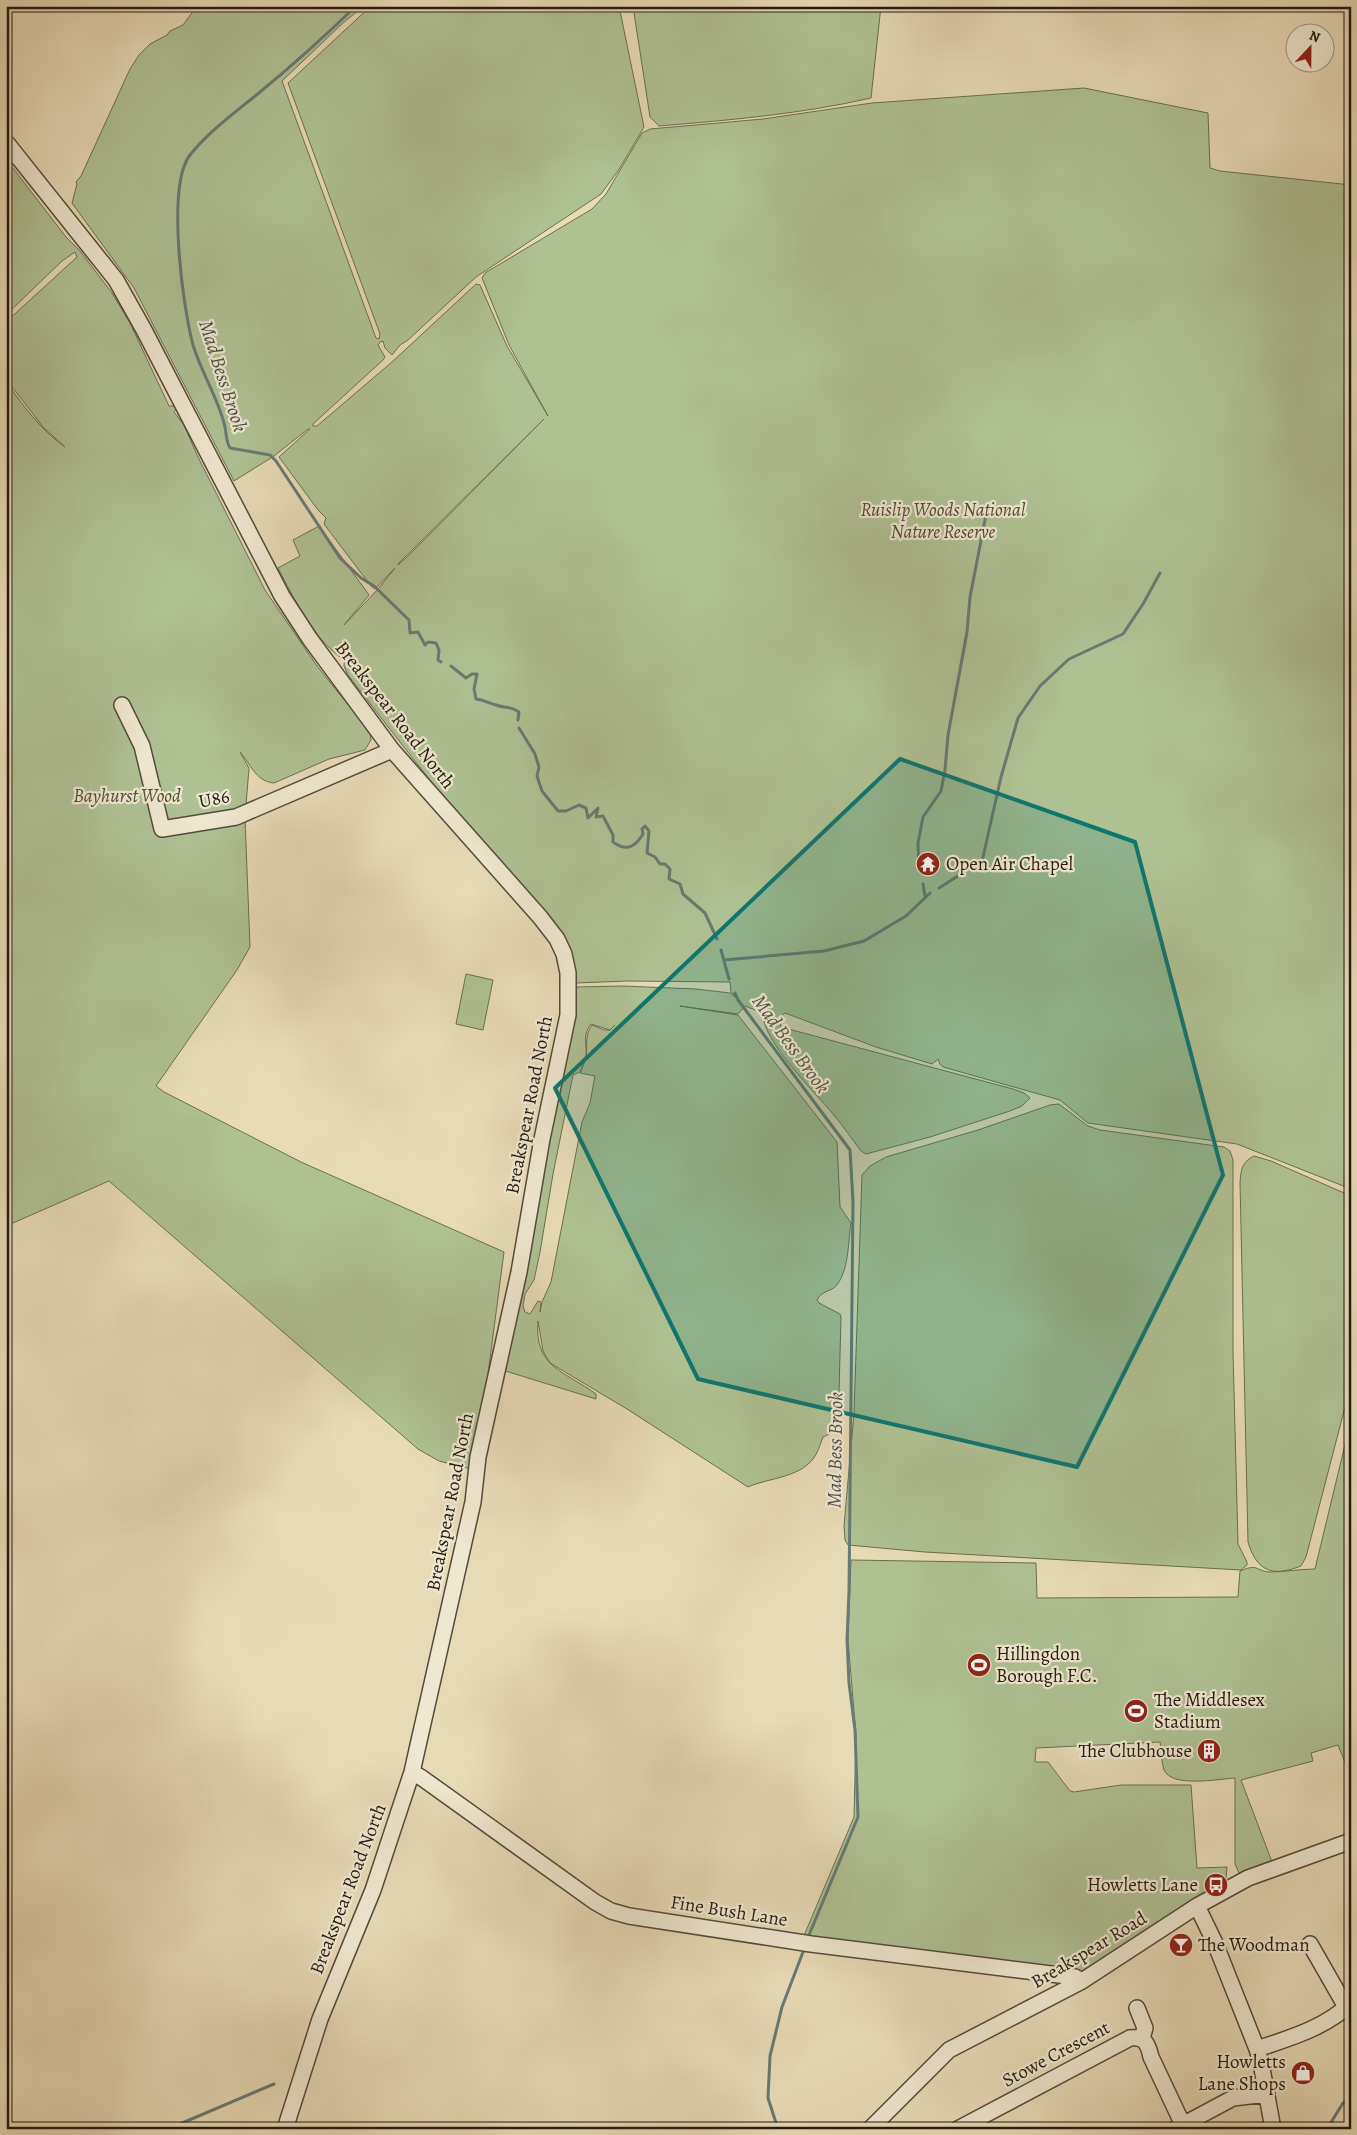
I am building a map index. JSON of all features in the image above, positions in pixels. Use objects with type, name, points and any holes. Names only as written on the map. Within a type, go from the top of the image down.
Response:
[{"type":"street","name":"Breakspear Road North","points":[[6,142],[116,280],[144,330],[282,596],[310,639],[392,750],[540,917],[562,948],[568,973],[568,1016],[542,1139],[519,1272],[478,1457],[473,1502],[412,1772],[373,1890],[320,2019],[285,2129]]},
{"type":"street","name":"U86","points":[[122,705],[142,746],[162,829],[236,817],[392,750]]},
{"type":"street","name":"Fine Bush Lane","points":[[412,1772],[595,1902],[611,1911],[629,1916],[792,1941],[1076,1977],[1082,1981]]},
{"type":"street","name":"Breakspear Road","points":[[870,2129],[949,2050],[1082,1981],[1197,1906],[1248,1878],[1351,1841]]},
{"type":"street","points":[[1197,1906],[1257,2050],[1274,2129]]},
{"type":"street","points":[[1257,2050],[1318,2026],[1334,2018],[1348,2005],[1310,1944]]},
{"type":"street","points":[[1137,2008],[1145,2028],[1142,2038],[1149,2045],[1151,2057],[1179,2127],[1233,2098],[1267,2094]]},
{"type":"street","name":"Stowe Crescent","points":[[958,2129],[1130,2038],[1142,2038]]},
{"type":"highlighted area","points":[[900,759],[1135,842],[1223,1175],[1077,1467],[698,1379],[555,1088]]},
{"type":"green space","name":"Ruislip Woods National Nature Reserve","points":[[197,6],[364,6],[344,22],[282,81],[376,338],[379,339],[380,334],[288,83],[371,6],[619,6],[644,127],[618,171],[601,194],[476,277],[408,340],[400,345],[392,355],[385,348],[383,341],[380,342],[378,345],[385,357],[383,360],[313,426],[317,426],[392,362],[476,284],[480,285],[507,346],[548,416],[509,345],[482,278],[485,273],[592,209],[606,194],[642,133],[650,129],[763,119],[872,103],[1084,88],[1208,113],[1210,168],[1220,171],[1351,185],[1351,1189],[1237,1144],[1088,1123],[1060,1100],[943,1067],[938,1059],[932,1064],[876,1047],[785,1013],[779,1018],[781,1027],[1013,1089],[1024,1093],[1030,1098],[1022,1106],[1010,1111],[930,1137],[866,1154],[861,1151],[833,1114],[781,1053],[772,1039],[763,1015],[771,1016],[745,1006],[738,1014],[680,1006],[738,1015],[837,1142],[840,1207],[851,1223],[846,1264],[836,1286],[821,1295],[817,1300],[819,1303],[840,1314],[841,1317],[838,1430],[823,1437],[815,1457],[807,1465],[791,1474],[748,1487],[627,1409],[551,1364],[596,1394],[596,1399],[499,1369],[577,987],[623,986],[696,989],[730,993],[740,1001],[731,992],[730,982],[627,981],[576,983],[575,969],[567,944],[545,911],[475,836],[348,675],[344,666],[345,655],[340,657],[320,638],[297,604],[278,568],[300,556],[293,540],[319,526],[369,595],[344,625],[395,568],[375,589],[371,586],[324,524],[326,518],[279,457],[310,429],[274,456],[234,481],[134,288],[72,203],[76,182],[81,176],[130,69],[139,55],[150,44],[167,35],[170,31],[183,25]],"holes":[[[544,419],[408,556],[398,565]],[[591,1024],[610,1030],[604,1030],[592,1025],[588,1033],[586,1057],[585,1060],[586,1036]],[[585,1060],[580,1073],[595,1076],[590,1103],[582,1122],[551,1282],[542,1302],[540,1312],[541,1302],[538,1301],[530,1314],[525,1312],[523,1306],[525,1294],[534,1280],[573,1075],[580,1072]],[[538,1321],[543,1351],[549,1362],[541,1349],[538,1337]]]},
{"type":"green space","points":[[633,6],[881,6],[871,98],[845,104],[739,119],[659,126],[650,117]]},
{"type":"green space","name":"Bayhurst Wood","points":[[6,159],[112,293],[130,323],[169,406],[174,406],[176,409],[174,412],[184,425],[197,455],[265,590],[317,666],[370,732],[371,740],[365,750],[329,759],[274,783],[262,779],[240,752],[249,768],[245,818],[250,947],[237,970],[156,1086],[164,1092],[301,1162],[504,1252],[486,1389],[471,1469],[439,1461],[418,1449],[109,1181],[6,1226],[6,381],[32,417],[48,433],[65,447],[43,427],[6,379],[6,322],[77,257],[75,252],[62,261],[6,315]]},
{"type":"green space","points":[[466,974],[493,980],[483,1030],[456,1024]]},
{"type":"green space","points":[[1059,1104],[1088,1126],[1100,1130],[1224,1147],[1230,1151],[1233,1160],[1233,1353],[1238,1544],[1247,1562],[1247,1565],[1241,1570],[925,1552],[848,1545],[845,1540],[844,1526],[854,1413],[862,1175],[870,1166],[886,1157],[978,1130],[1050,1105]]},
{"type":"green space","points":[[1254,1156],[1271,1161],[1351,1196],[1351,1384],[1306,1557],[1301,1566],[1282,1571],[1274,1571],[1261,1566],[1256,1560],[1248,1542],[1240,1182],[1243,1166]]},
{"type":"green space","points":[[1351,1420],[1351,1777],[1338,1745],[1311,1753],[1313,1761],[1241,1780],[1272,1862],[1239,1873],[1235,1864],[1235,1778],[1186,1781],[1169,1776],[1163,1767],[1160,1742],[1036,1748],[1035,1762],[1048,1762],[1070,1791],[1074,1792],[1121,1785],[1191,1785],[1197,1868],[1227,1867],[1226,1879],[1086,1974],[803,1938],[854,1817],[856,1735],[848,1640],[851,1560],[1036,1563],[1037,1598],[1238,1597],[1240,1571],[1251,1568],[1270,1572],[1315,1569]]},
{"type":"waterway","name":"Mad Bess Brook","points":[[356,6],[297,61],[214,130],[190,155],[183,171],[179,193],[178,219],[181,277],[193,345],[221,413],[230,448],[270,455],[276,461],[340,558],[361,578],[374,586],[409,620],[410,633],[418,632],[425,645],[428,642],[436,643],[439,650],[438,660],[441,662]]},
{"type":"waterway","points":[[919,870],[918,843],[923,817],[941,791],[945,770],[948,735],[967,632],[970,597],[986,515]]},
{"type":"waterway","points":[[974,870],[981,866],[1001,777],[1018,718],[1040,686],[1069,659],[1123,634],[1143,604],[1160,573]]},
{"type":"waterway","name":"Mad Bess Brook","points":[[451,666],[466,678],[472,674],[477,674],[474,689],[476,699],[516,710],[519,712],[518,720]]},
{"type":"waterway","name":"Mad Bess Brook","points":[[519,728],[535,754],[539,767],[537,776],[542,791],[558,811],[566,811],[579,805],[586,808],[588,818],[598,808],[596,817],[603,816],[613,835],[613,842],[622,847],[634,845],[643,834],[642,829],[645,826],[649,831],[647,853],[655,857],[660,864],[665,864],[670,869],[669,879],[680,884],[683,894],[705,913],[717,939]]},
{"type":"waterway","points":[[939,888],[961,874]]},
{"type":"waterway","points":[[923,884],[925,896]]},
{"type":"waterway","points":[[724,960],[824,951],[864,941],[906,916],[930,893]]},
{"type":"waterway","name":"Mad Bess Brook","points":[[721,950],[729,979]]},
{"type":"waterway","name":"Mad Bess Brook","points":[[735,993],[738,1000],[850,1150],[853,1202],[847,1640],[849,1683],[855,1730],[858,1817],[809,1935]]},
{"type":"waterway","name":"Mad Bess Brook","points":[[778,2129],[768,2098],[770,2056],[782,2007],[803,1952]]},
{"type":"waterway","points":[[168,2129],[274,2084]]},
{"type":"waterway","points":[[1327,2129],[1343,2103],[1351,2098]]},
{"type":"place","name":"Open Air Chapel","points":[[928,864]]},
{"type":"place","name":"Hillingdon Borough F.C.","points":[[979,1665]]},
{"type":"place","name":"The Middlesex Stadium","points":[[1136,1711]]},
{"type":"place","name":"The Clubhouse","points":[[1209,1751]]},
{"type":"place","name":"Howletts Lane","points":[[1216,1885]]},
{"type":"place","name":"The Woodman","points":[[1181,1945]]},
{"type":"place","name":"Howletts Lane Shops","points":[[1303,2073]]}]
